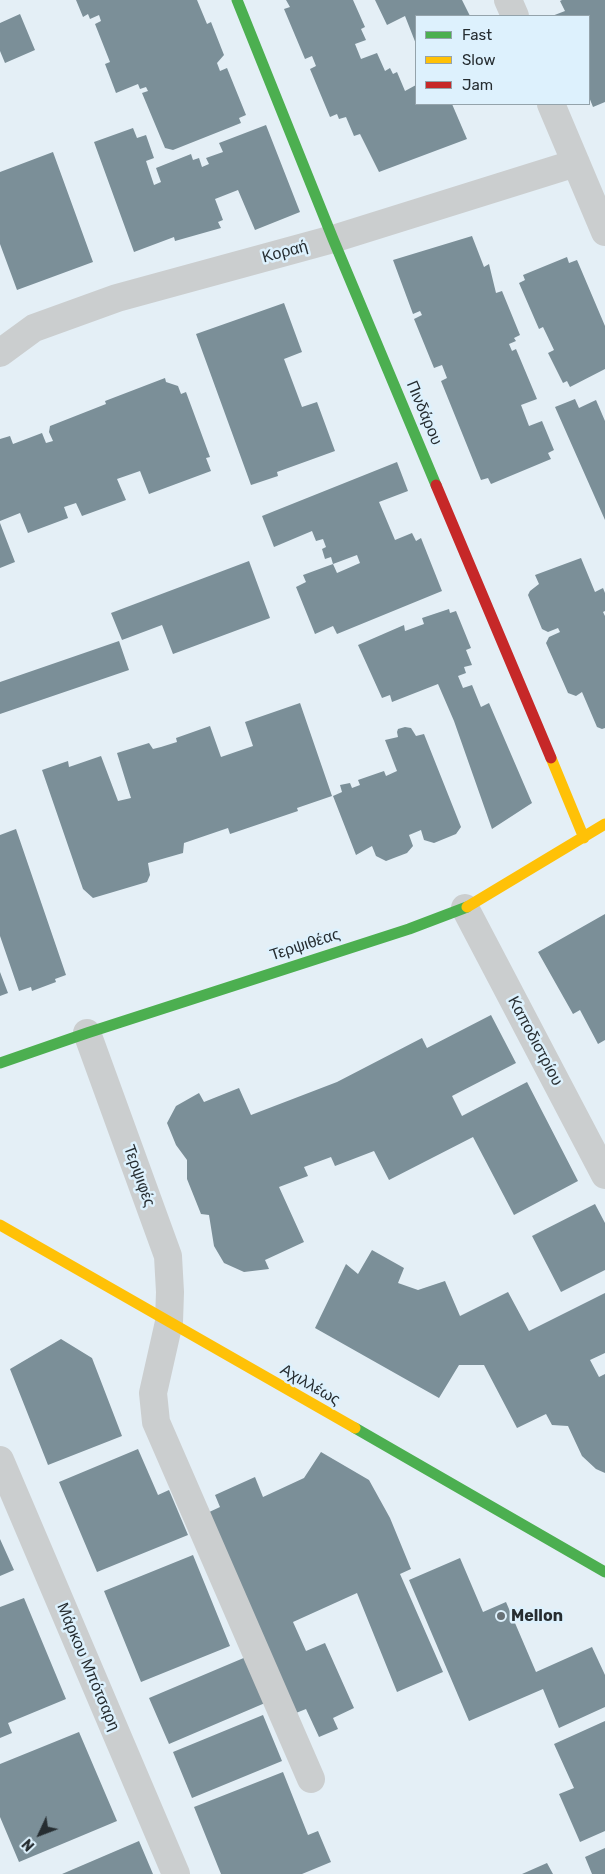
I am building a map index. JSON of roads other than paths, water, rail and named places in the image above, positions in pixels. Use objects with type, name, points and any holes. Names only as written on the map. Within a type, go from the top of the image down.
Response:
[{"type":"street","name":"Πινδάρου","points":[[237,0],[333,239],[584,838]]},
{"type":"street","points":[[508,0],[515,15]]},
{"type":"street","points":[[552,105],[589,177],[605,232]]},
{"type":"street","name":"Κοραή","points":[[0,353],[34,328],[117,298],[333,239],[589,177]]},
{"type":"street","name":"Τερψιθέας","points":[[0,1063],[408,929],[465,908],[605,824]]},
{"type":"street","name":"Καποδιστρίου","points":[[465,908],[605,1175]]},
{"type":"street","name":"Τερψιφές","points":[[87,1033],[168,1256],[169,1322],[153,1393],[156,1422],[311,1779]]},
{"type":"street","name":"Αχιλλέως","points":[[0,1226],[605,1572]]},
{"type":"street","name":"Μάρκου Μπότσαρη","points":[[0,1460],[176,1874]]},
{"type":"place","name":"Mellon","points":[[501,1616]]}]
